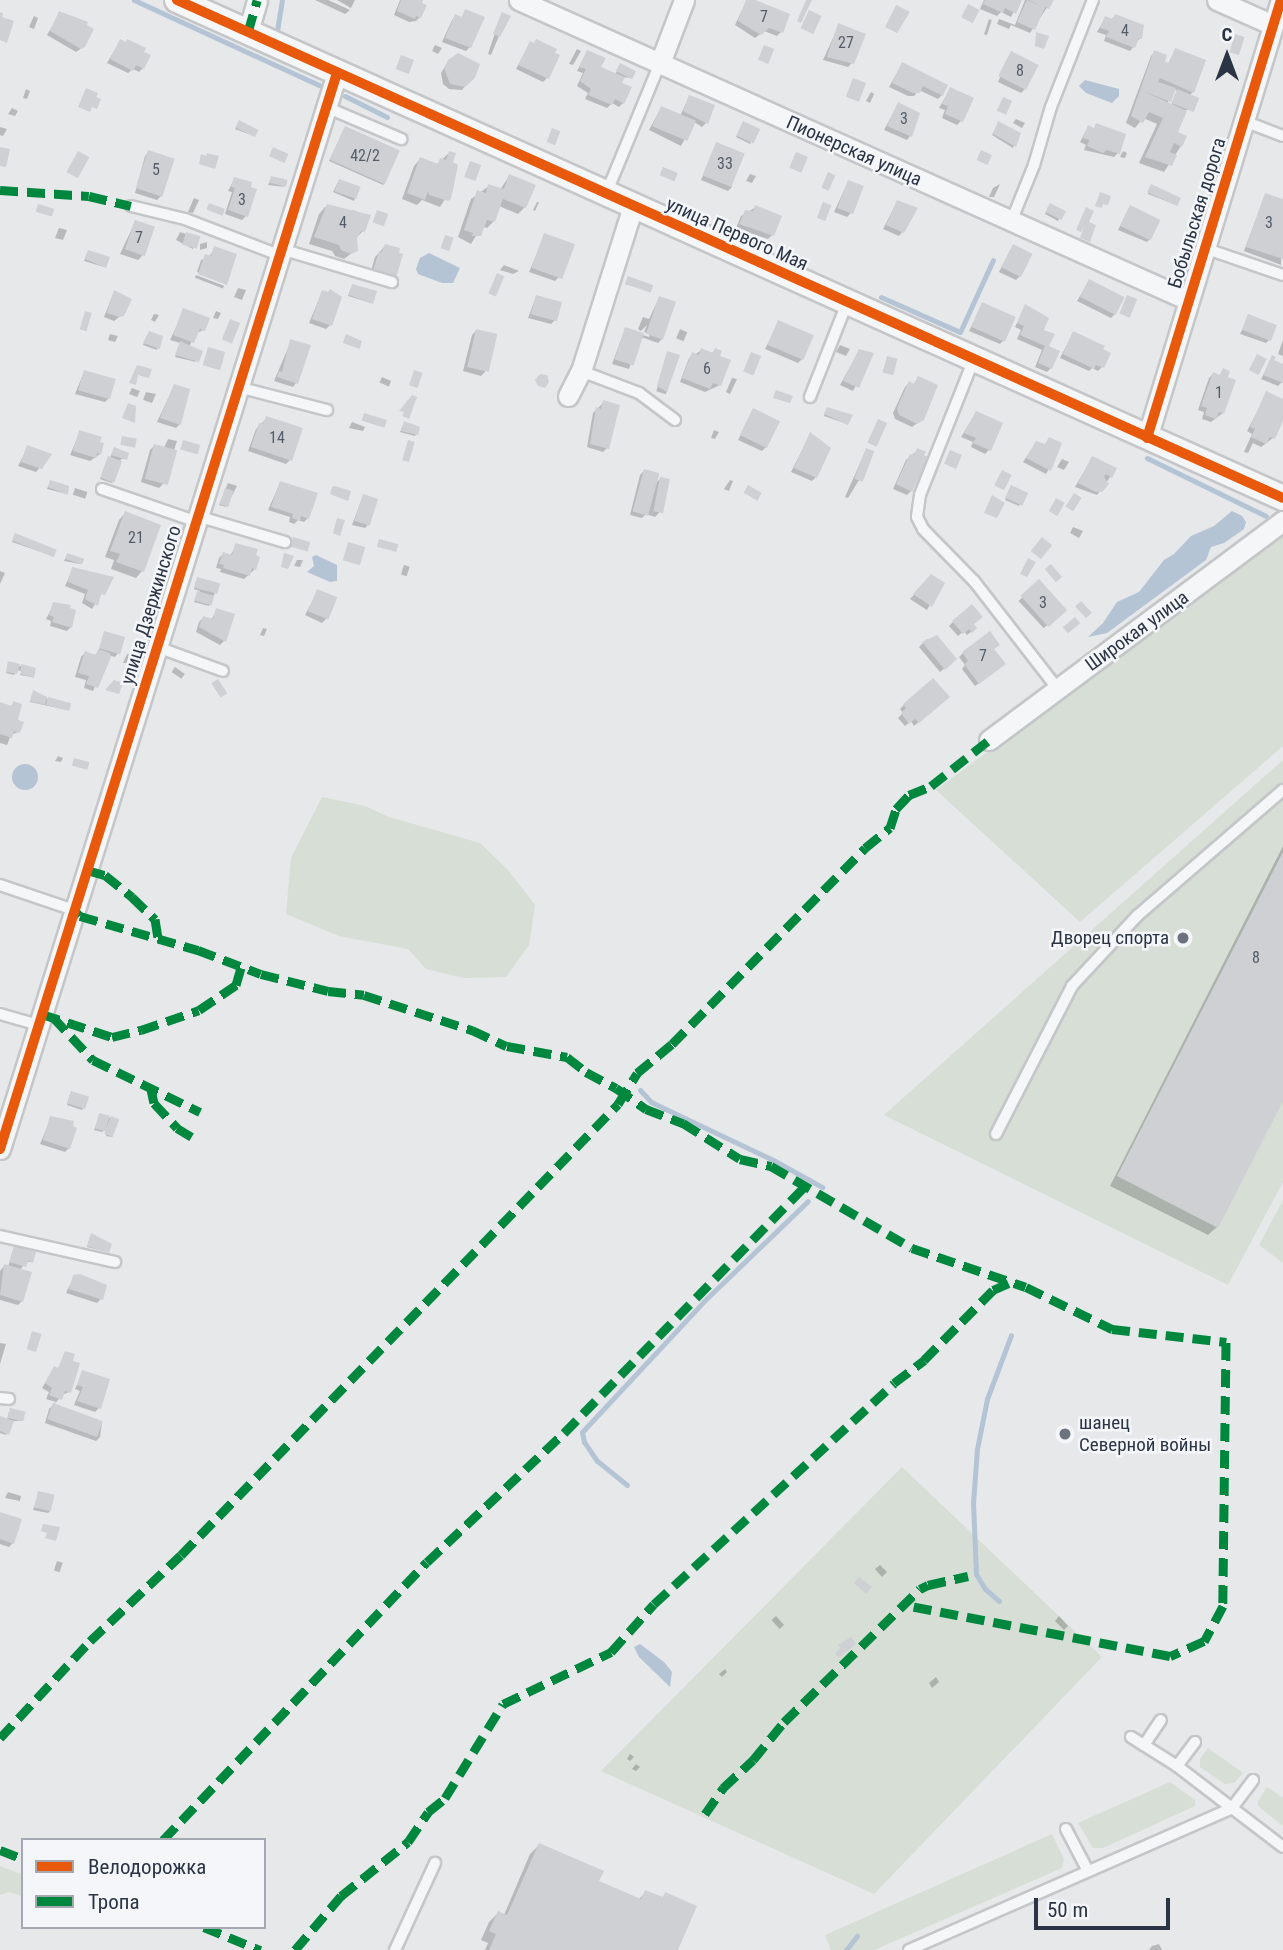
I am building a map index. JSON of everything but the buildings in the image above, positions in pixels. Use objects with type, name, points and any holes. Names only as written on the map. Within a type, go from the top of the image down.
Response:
[{"type":"street","name":"улица Первого Мая","points":[[177,0],[1283,498]]},
{"type":"street","points":[[248,32],[257,0]]},
{"type":"street","name":"Пионерская улица","points":[[519,0],[551,6],[660,63],[1188,300]]},
{"type":"street","points":[[660,63],[684,0]]},
{"type":"street","points":[[1217,0],[1273,25]]},
{"type":"street","name":"Бобыльская дорога","points":[[1147,438],[1281,0]]},
{"type":"street","name":"улица Дзержинского","points":[[0,1149],[337,73]]},
{"type":"street","points":[[568,396],[580,371],[633,206]]},
{"type":"street","name":"Широкая улица","points":[[989,740],[1057,688],[1112,651],[1283,521]]},
{"type":"lane","points":[[1011,222],[1034,165],[1051,107],[1093,0]]},
{"type":"lane","points":[[606,194],[660,63]]},
{"type":"lane","points":[[326,107],[401,139]]},
{"type":"lane","points":[[1244,121],[1283,136]]},
{"type":"lane","points":[[131,206],[185,219],[280,252],[392,282]]},
{"type":"lane","points":[[1204,248],[1283,275]]},
{"type":"lane","points":[[810,397],[847,302]]},
{"type":"lane","points":[[974,359],[920,495],[916,517],[923,529],[974,581],[1057,688]]},
{"type":"lane","points":[[580,371],[639,393],[675,420]]},
{"type":"lane","points":[[238,387],[327,410]]},
{"type":"lane","points":[[102,489],[196,519],[285,542]]},
{"type":"lane","points":[[156,646],[223,671]]},
{"type":"lane","points":[[996,1134],[1072,986],[1137,916],[1283,790]]},
{"type":"lane","points":[[0,885],[74,910]]},
{"type":"lane","points":[[0,1014],[38,1025]]},
{"type":"lane","points":[[0,1236],[115,1262]]},
{"type":"lane","points":[[1144,1745],[1161,1720]]},
{"type":"lane","points":[[1131,1737],[1177,1766],[1283,1847]]},
{"type":"lane","points":[[1177,1766],[1195,1742]]},
{"type":"lane","points":[[909,1950],[1232,1808],[1252,1780]]},
{"type":"lane","points":[[1066,1829],[1088,1871]]},
{"type":"lane","points":[[395,1950],[435,1863]]},
{"type":"shaded area","points":[[1283,533],[1283,746],[1080,922],[936,790]]},
{"type":"shaded area","name":"Дворец спорта","points":[[1283,760],[1283,1182],[1228,1285],[884,1115]]},
{"type":"shaded area","points":[[322,797],[365,806],[389,817],[480,843],[508,870],[535,905],[529,945],[506,977],[464,978],[426,969],[408,949],[339,936],[286,914],[291,858]]},
{"type":"shaded area","points":[[1283,1200],[1283,1263],[1259,1245]]},
{"type":"shaded area","points":[[902,1467],[1102,1657],[874,1894],[601,1771]]},
{"type":"shaded area","points":[[1208,1748],[1243,1773],[1234,1783],[1225,1784],[1200,1767],[1200,1759]]},
{"type":"shaded area","points":[[1170,1782],[1195,1800],[1195,1806],[1103,1848],[1093,1848],[1078,1823]]},
{"type":"shaded area","points":[[1267,1787],[1283,1798],[1283,1826],[1258,1806],[1258,1801]]},
{"type":"shaded area","points":[[1052,1834],[1064,1859],[1062,1868],[874,1950],[831,1950],[825,1935]]},
{"type":"shaded area","points":[[0,1866],[21,1874],[21,1895],[9,1892],[0,1895]]},
{"type":"water","points":[[1085,80],[1119,89],[1119,96],[1112,103],[1086,93],[1079,86]]},
{"type":"water","points":[[429,253],[460,268],[453,283],[442,283],[418,274],[416,269],[420,258]]},
{"type":"water","points":[[1232,511],[1242,516],[1246,522],[1244,529],[1224,543],[1211,547],[1206,560],[1107,633],[1088,637],[1103,623],[1117,602],[1139,592],[1164,560],[1174,554],[1191,536],[1214,526]]},
{"type":"water","points":[[316,555],[337,565],[337,581],[330,582],[307,572],[314,566],[312,557]]},
{"type":"water","points":[[25,764],[34,768],[38,777],[34,786],[25,790],[16,786],[12,777],[16,768]]},
{"type":"water","points":[[640,1644],[664,1662],[672,1672],[670,1687],[639,1657],[634,1647]]},
{"type":"waterway","points":[[134,0],[319,85]]},
{"type":"waterway","points":[[277,31],[282,0]]},
{"type":"waterway","points":[[345,96],[387,117]]},
{"type":"waterway","points":[[881,297],[960,332],[993,260]]},
{"type":"waterway","points":[[1147,458],[1266,516]]},
{"type":"waterway","points":[[640,1090],[651,1102],[775,1161],[822,1187]]},
{"type":"waterway","points":[[627,1485],[597,1461],[584,1442],[582,1432],[704,1301],[808,1201]]},
{"type":"waterway","points":[[999,1601],[985,1589],[976,1574],[973,1503],[977,1449],[987,1399],[1011,1335]]},
{"type":"waterway","points":[[846,1950],[857,1936]]},
{"type":"marked path","points":[[248,32],[257,0]]},
{"type":"marked path","points":[[0,190],[89,196],[131,206]]},
{"type":"marked path","points":[[0,1738],[90,1641],[181,1555],[618,1104],[637,1073],[672,1044],[865,848],[890,828],[896,809],[909,795],[931,786],[989,740]]},
{"type":"marked path","points":[[87,870],[105,875],[155,919],[158,938]]},
{"type":"marked path","points":[[74,910],[80,916],[198,950],[261,974],[328,991],[364,995],[472,1030],[507,1046],[567,1057],[646,1109],[683,1123],[740,1159],[771,1166],[912,1248],[1026,1287],[1112,1329],[1226,1342],[1223,1606],[1204,1641],[1170,1656],[904,1605]]},
{"type":"marked path","points":[[42,1014],[112,1037],[199,1010],[236,985],[241,968]]},
{"type":"marked path","points":[[53,1017],[93,1060],[200,1112]]},
{"type":"marked path","points":[[151,1089],[154,1103],[177,1128],[192,1137]]},
{"type":"marked path","points":[[165,1838],[427,1562],[564,1433],[804,1187]]},
{"type":"marked path","points":[[295,1950],[341,1896],[408,1842],[428,1812],[445,1798],[503,1704],[611,1652],[654,1604],[894,1383],[924,1360],[993,1290],[1009,1283]]},
{"type":"marked path","points":[[705,1814],[723,1788],[753,1760],[784,1722],[920,1589],[968,1576]]},
{"type":"marked path","points":[[0,1850],[21,1858]]},
{"type":"marked path","points":[[209,1929],[260,1950]]},
{"type":"cycle path","points":[[177,0],[1283,498]]},
{"type":"cycle path","points":[[1147,438],[1281,0]]},
{"type":"cycle path","points":[[0,1149],[337,73]]},
{"type":"place","name":"Дворец спорта","points":[[1183,938]]},
{"type":"place","name":"шанец Северной войны","points":[[1065,1434]]}]
